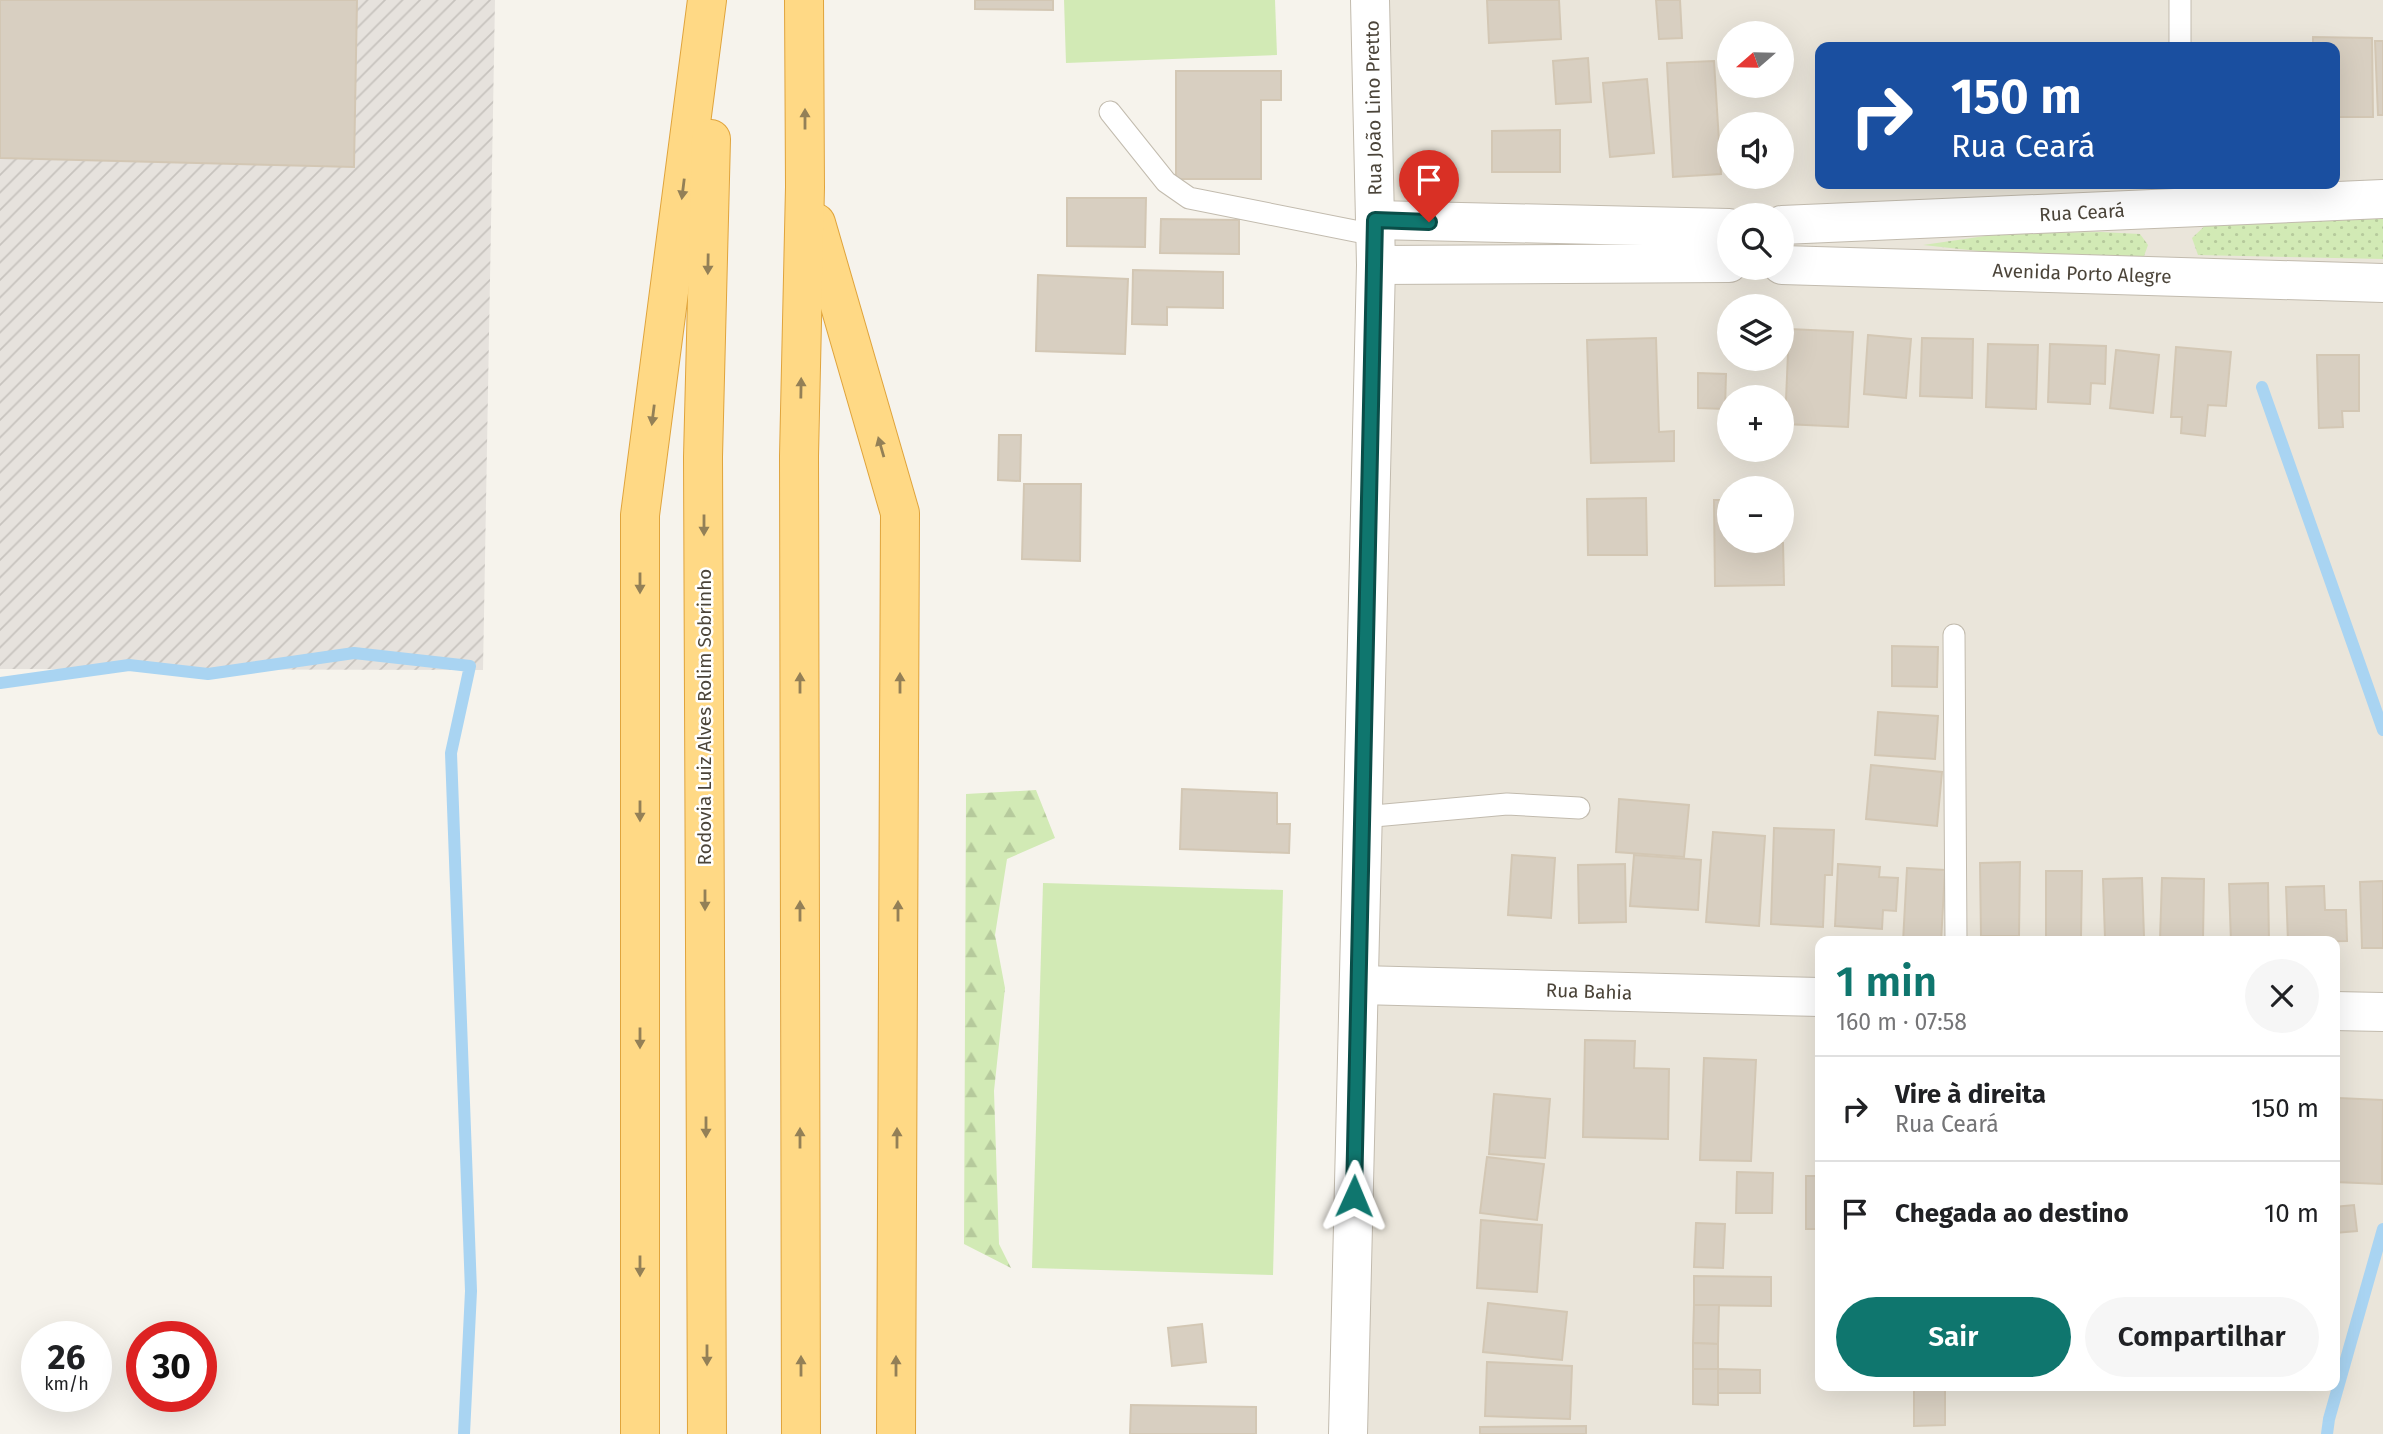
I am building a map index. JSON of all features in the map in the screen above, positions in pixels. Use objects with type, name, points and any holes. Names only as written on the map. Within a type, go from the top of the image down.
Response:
[{"type":"highway","points":[[640,1434],[640,515],[708,0]]},
{"type":"highway","name":"Rodovia Luiz Alves Rolim Sobrinho","points":[[707,1434],[703,457],[714,0]]},
{"type":"highway","points":[[801,1434],[799,457],[805,187],[804,0]]},
{"type":"highway","points":[[805,187],[900,513],[896,1434]]},
{"type":"street","name":"Rua João Lino Pretto","points":[[1348,1434],[1376,240],[1370,0]]},
{"type":"street","name":"Rua Ceará","points":[[1794,224],[2180,196],[2383,199]]},
{"type":"street","points":[[1376,240],[1717,246]]},
{"type":"street","name":"Avenida Porto Alegre","points":[[1794,265],[2383,283]]},
{"type":"street","name":"Rua Bahia","points":[[1359,985],[1815,997]]},
{"type":"street","points":[[2340,1011],[2383,1012]]},
{"type":"lane","points":[[2180,0],[2180,42]]},
{"type":"lane","points":[[1110,112],[1166,182],[1189,198],[1376,240]]},
{"type":"lane","points":[[1954,635],[1956,936]]},
{"type":"lane","points":[[1363,817],[1507,804],[1578,808]]},
{"type":"shaded area","points":[[0,0],[495,0],[483,670],[0,669]]},
{"type":"shaded area","points":[[1370,0],[2383,0],[2383,1434],[1348,1434]]},
{"type":"green space","points":[[1064,0],[1275,0],[1277,55],[1066,63]]},
{"type":"green space","points":[[2383,217],[2383,259],[2198,255],[2192,238],[2209,222]]},
{"type":"green space","points":[[1999,234],[2140,234],[2148,245],[2144,256],[2033,257],[1923,245]]},
{"type":"green space","points":[[1036,790],[1055,838],[1007,859],[995,935],[1005,988],[994,1091],[999,1244],[1011,1268],[964,1244],[966,794]]},
{"type":"green space","points":[[1043,883],[1283,890],[1273,1275],[1032,1268]]},
{"type":"building","points":[[0,0],[357,0],[354,167],[0,158]]},
{"type":"building","points":[[975,0],[1053,0],[1053,10],[975,9]]},
{"type":"building","points":[[1487,0],[1559,0],[1561,39],[1489,43]]},
{"type":"building","points":[[1656,0],[1680,0],[1682,38],[1659,39]]},
{"type":"building","points":[[2313,37],[2372,38],[2373,117],[2340,117],[2340,42],[2313,42]]},
{"type":"building","points":[[2375,41],[2383,41],[2383,115],[2378,115]]},
{"type":"building","points":[[1588,58],[1591,102],[1556,104],[1553,61]]},
{"type":"building","points":[[1714,61],[1717,174],[1673,177],[1667,63]]},
{"type":"building","points":[[1176,71],[1281,71],[1281,100],[1261,100],[1261,179],[1176,179]]},
{"type":"building","points":[[1647,79],[1654,153],[1610,157],[1603,83]]},
{"type":"building","points":[[1560,130],[1560,172],[1492,172],[1492,131]]},
{"type":"building","points":[[1067,198],[1146,198],[1145,247],[1067,246]]},
{"type":"building","points":[[1161,219],[1239,220],[1239,254],[1160,253]]},
{"type":"building","points":[[1133,270],[1223,272],[1223,308],[1167,307],[1167,325],[1132,324]]},
{"type":"building","points":[[1038,275],[1128,279],[1125,354],[1036,351]]},
{"type":"building","points":[[1794,329],[1853,332],[1848,427],[1794,424],[1794,385],[1787,385],[1787,371],[1794,371]]},
{"type":"building","points":[[1868,335],[1911,339],[1906,398],[1864,394]]},
{"type":"building","points":[[1656,338],[1659,432],[1674,431],[1674,461],[1591,463],[1587,340]]},
{"type":"building","points":[[1922,338],[1973,339],[1972,398],[1920,396]]},
{"type":"building","points":[[1988,344],[2038,345],[2036,409],[1986,407]]},
{"type":"building","points":[[2050,344],[2106,346],[2105,384],[2091,383],[2090,404],[2048,402]]},
{"type":"building","points":[[2176,347],[2231,352],[2226,406],[2208,405],[2205,436],[2181,433],[2182,417],[2171,417]]},
{"type":"building","points":[[2116,350],[2159,355],[2153,413],[2110,408]]},
{"type":"building","points":[[2317,355],[2359,355],[2359,411],[2342,411],[2343,427],[2319,428]]},
{"type":"building","points":[[1698,373],[1726,374],[1726,385],[1717,385],[1717,409],[1698,408]]},
{"type":"building","points":[[999,435],[1021,435],[1020,481],[998,480]]},
{"type":"building","points":[[1024,484],[1081,484],[1080,561],[1022,559]]},
{"type":"building","points":[[1646,498],[1647,555],[1588,555],[1587,499]]},
{"type":"building","points":[[1714,500],[1717,500],[1717,553],[1783,553],[1784,585],[1715,586]]},
{"type":"building","points":[[1892,646],[1938,647],[1937,687],[1892,686]]},
{"type":"building","points":[[1878,712],[1938,716],[1935,759],[1875,755]]},
{"type":"building","points":[[1871,765],[1942,772],[1937,826],[1866,819]]},
{"type":"building","points":[[1182,789],[1277,793],[1277,824],[1290,824],[1289,853],[1180,849]]},
{"type":"building","points":[[1619,799],[1689,805],[1684,857],[1616,852]]},
{"type":"building","points":[[1774,828],[1834,830],[1832,875],[1825,875],[1823,927],[1771,924]]},
{"type":"building","points":[[1713,832],[1765,836],[1759,926],[1706,922]]},
{"type":"building","points":[[1512,855],[1555,858],[1551,918],[1508,915]]},
{"type":"building","points":[[1634,855],[1701,860],[1698,910],[1630,906]]},
{"type":"building","points":[[2020,862],[2019,936],[1981,936],[1980,863]]},
{"type":"building","points":[[1625,864],[1626,922],[1579,923],[1578,865]]},
{"type":"building","points":[[1838,864],[1880,867],[1879,877],[1898,878],[1896,911],[1883,910],[1882,929],[1835,926]]},
{"type":"building","points":[[1907,868],[1945,870],[1941,936],[1903,936]]},
{"type":"building","points":[[2046,871],[2082,871],[2081,936],[2046,936]]},
{"type":"building","points":[[2142,878],[2144,936],[2105,936],[2103,879]]},
{"type":"building","points":[[2162,878],[2204,879],[2203,936],[2160,936]]},
{"type":"building","points":[[2383,881],[2383,948],[2362,948],[2360,882]]},
{"type":"building","points":[[2268,883],[2269,936],[2231,936],[2229,884]]},
{"type":"building","points":[[2324,886],[2325,910],[2346,910],[2347,941],[2340,941],[2340,936],[2288,936],[2286,887]]},
{"type":"building","points":[[1585,1040],[1635,1041],[1634,1068],[1669,1069],[1668,1139],[1583,1137]]},
{"type":"building","points":[[1704,1058],[1756,1060],[1751,1161],[1700,1160]]},
{"type":"building","points":[[1494,1094],[1550,1099],[1545,1158],[1489,1154]]},
{"type":"building","points":[[2340,1098],[2383,1100],[2382,1184],[2340,1182]]},
{"type":"building","points":[[1487,1157],[1544,1164],[1537,1220],[1480,1213]]},
{"type":"building","points":[[1737,1172],[1773,1173],[1772,1213],[1736,1213]]},
{"type":"building","points":[[1806,1176],[1815,1176],[1815,1229],[1806,1229]]},
{"type":"building","points":[[2354,1205],[2357,1231],[2340,1233],[2340,1206]]},
{"type":"building","points":[[1481,1220],[1542,1225],[1537,1292],[1477,1288]]},
{"type":"building","points":[[1696,1223],[1725,1224],[1723,1268],[1694,1267]]},
{"type":"building","points":[[1694,1276],[1771,1277],[1771,1306],[1694,1305]]},
{"type":"building","points":[[1488,1303],[1567,1312],[1562,1360],[1483,1352]]},
{"type":"building","points":[[1694,1305],[1719,1305],[1718,1344],[1693,1343]]},
{"type":"building","points":[[1202,1324],[1206,1362],[1172,1366],[1168,1328]]},
{"type":"building","points":[[1693,1343],[1718,1344],[1718,1369],[1693,1369]]},
{"type":"building","points":[[1487,1362],[1572,1366],[1570,1419],[1485,1416]]},
{"type":"building","points":[[1693,1369],[1718,1369],[1718,1405],[1693,1404]]},
{"type":"building","points":[[1718,1369],[1760,1370],[1760,1393],[1718,1393]]},
{"type":"building","points":[[1914,1391],[1945,1391],[1945,1425],[1914,1426]]},
{"type":"building","points":[[1131,1405],[1256,1407],[1256,1434],[1130,1434]]},
{"type":"building","points":[[1586,1426],[1586,1434],[1480,1434],[1480,1427]]},
{"type":"waterway","points":[[2262,387],[2383,730]]},
{"type":"waterway","points":[[0,683],[129,665],[208,674],[354,653],[470,666],[451,753],[471,1291],[464,1434]]},
{"type":"waterway","points":[[2340,1380],[2383,1229]]},
{"type":"waterway","points":[[2327,1434],[2337,1391]]},
{"type":"route","points":[[1354,1196],[1375,220],[1429,222]]}]
